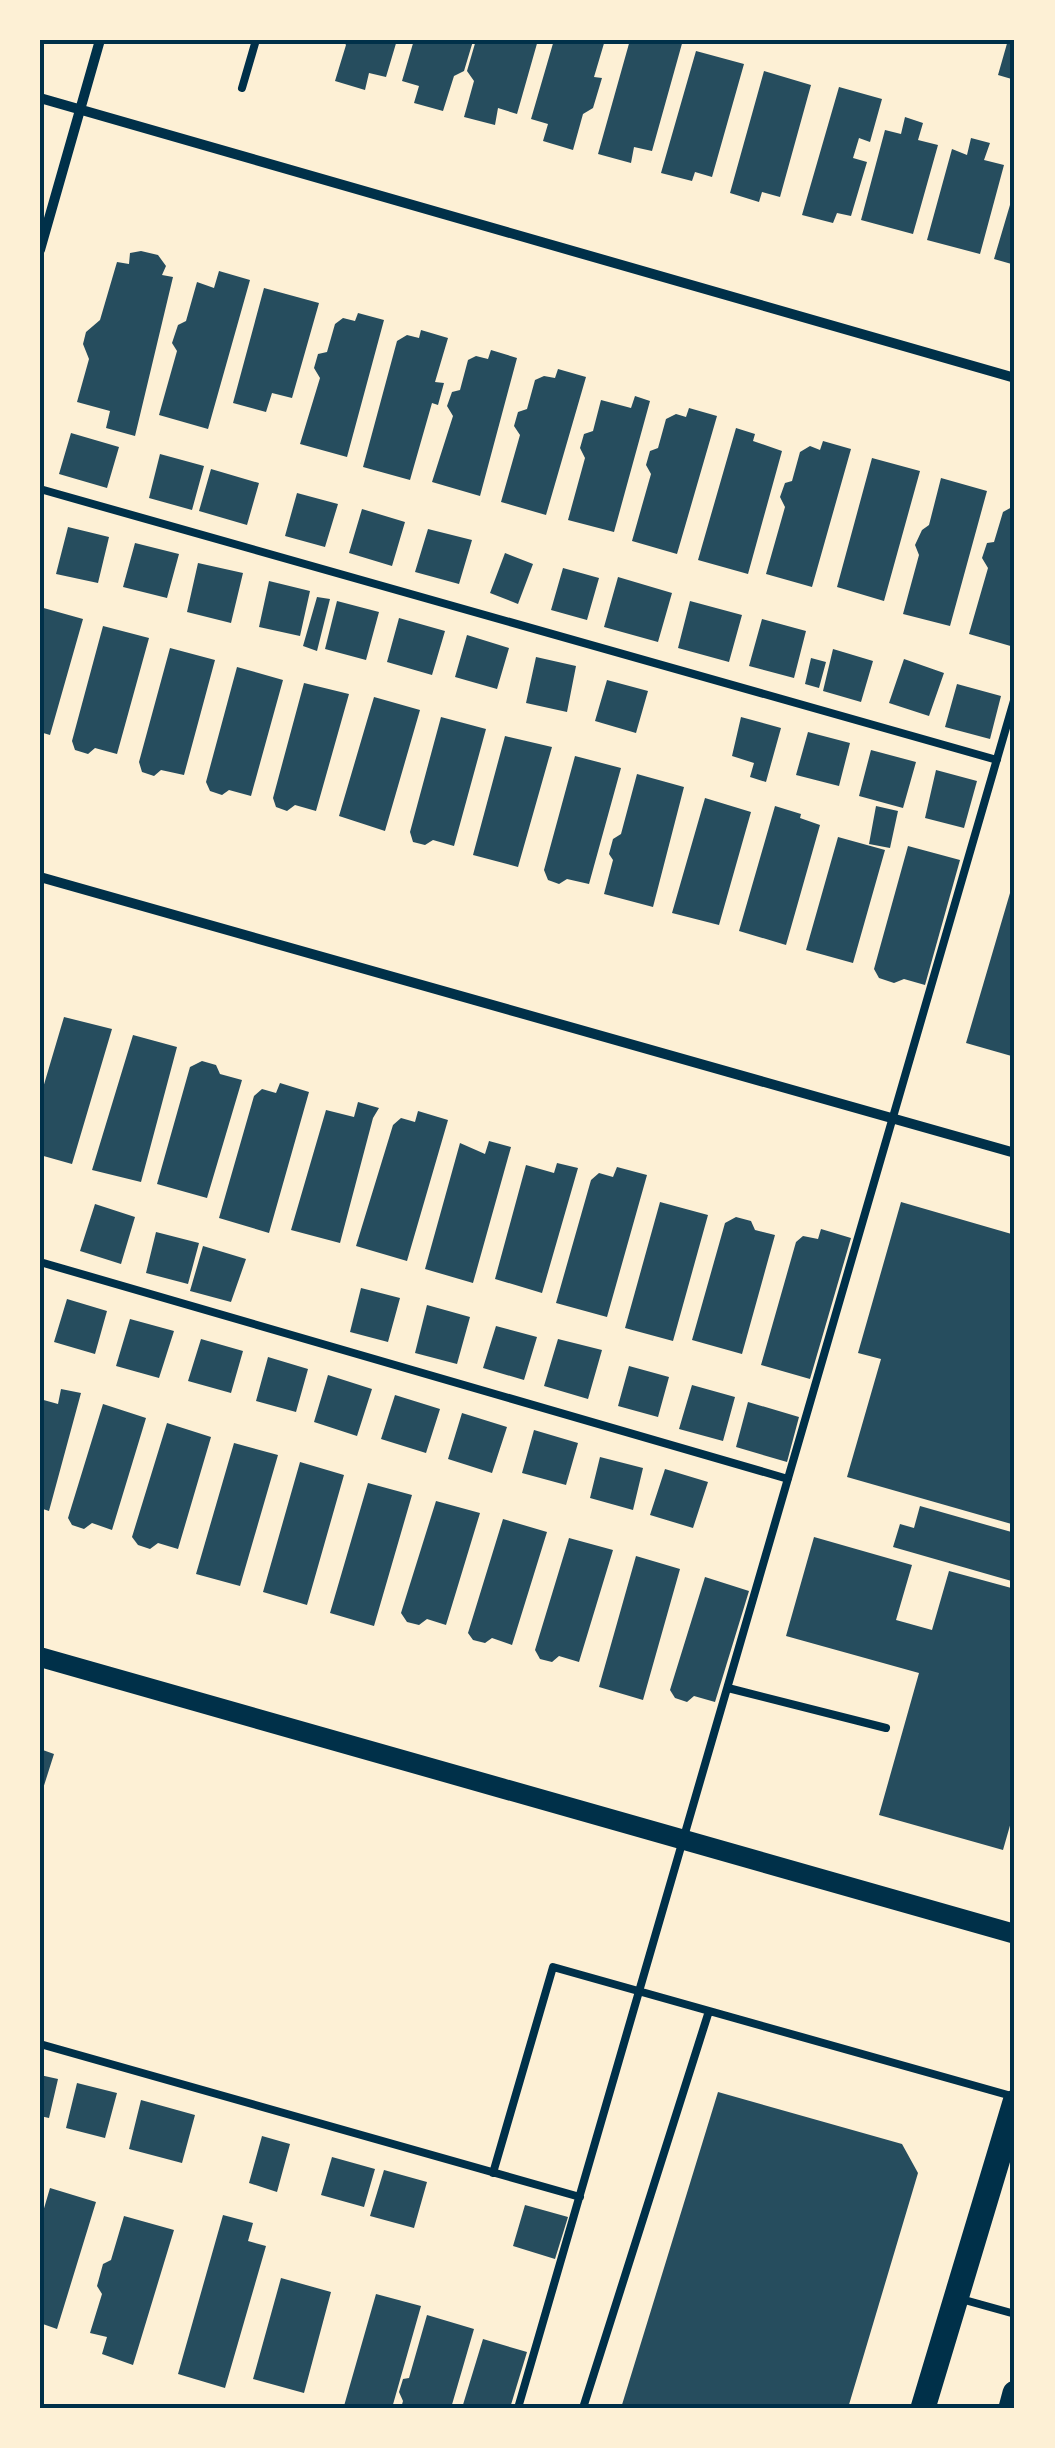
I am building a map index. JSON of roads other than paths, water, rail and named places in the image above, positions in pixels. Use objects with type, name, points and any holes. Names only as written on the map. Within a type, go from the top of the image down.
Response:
[{"type":"main road","points":[[40,1657],[1015,1934]]},
{"type":"main road","points":[[923,2408],[1015,2100]]},
{"type":"main road","points":[[1010,2408],[1015,2393]]},
{"type":"street","points":[[40,250],[100,40]]},
{"type":"street","points":[[40,98],[1015,378]]},
{"type":"street","points":[[40,877],[1015,1154]]},
{"type":"lane","points":[[242,88],[256,40]]},
{"type":"lane","points":[[40,490],[997,760]]},
{"type":"lane","points":[[518,2408],[1015,697]]},
{"type":"lane","points":[[40,1262],[788,1479]]},
{"type":"lane","points":[[728,1688],[886,1728]]},
{"type":"lane","points":[[493,2172],[553,1968],[1015,2100]]},
{"type":"lane","points":[[583,2408],[709,2011]]},
{"type":"lane","points":[[40,2044],[580,2197]]},
{"type":"lane","points":[[956,2298],[1015,2314]]}]
